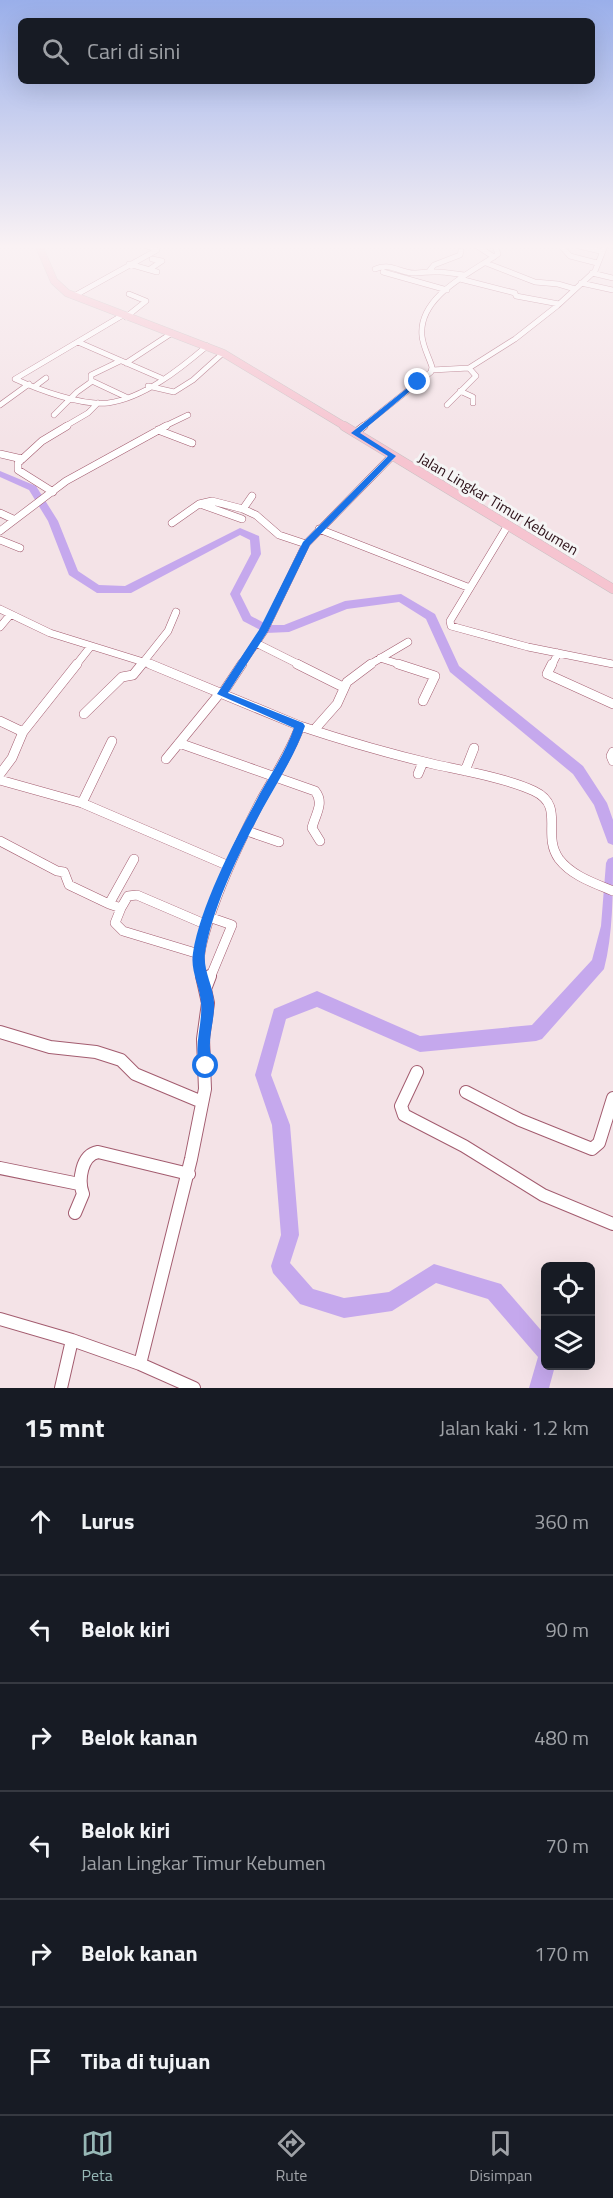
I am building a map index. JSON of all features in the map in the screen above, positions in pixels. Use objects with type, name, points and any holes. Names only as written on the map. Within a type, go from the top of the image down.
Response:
[{"type":"main road","name":"Jalan Lingkar Timur Kebumen","points":[[111,311],[223,353],[613,589]]},
{"type":"street","points":[[132,311],[15,379],[73,398],[112,403],[187,364],[207,346]]},
{"type":"street","points":[[428,311],[422,329],[432,370]]},
{"type":"street","points":[[355,433],[406,394],[432,370],[469,368],[515,339],[550,311]]},
{"type":"street","points":[[92,381],[91,375],[123,362],[172,333]]},
{"type":"street","points":[[78,342],[161,378]]},
{"type":"street","points":[[148,386],[174,392],[193,380],[223,353]]},
{"type":"street","points":[[447,405],[476,375],[469,368]]},
{"type":"street","points":[[0,405],[46,378]]},
{"type":"street","points":[[92,381],[126,397]]},
{"type":"street","points":[[54,415],[92,381]]},
{"type":"street","points":[[460,391],[473,397],[473,403]]},
{"type":"street","points":[[51,493],[18,470],[16,466],[51,434],[88,413],[98,403]]},
{"type":"street","points":[[0,531],[27,507],[101,460],[188,415]]},
{"type":"street","points":[[158,430],[192,444]]},
{"type":"street","points":[[0,454],[22,459]]},
{"type":"street","points":[[166,759],[221,694],[264,631],[306,544],[392,456]]},
{"type":"street","points":[[243,509],[252,496]]},
{"type":"street","points":[[172,523],[199,504],[212,501],[243,509],[256,515],[279,536],[306,544]]},
{"type":"street","points":[[199,504],[242,519]]},
{"type":"street","points":[[0,513],[14,519]]},
{"type":"street","points":[[508,525],[450,621],[451,626],[527,650],[558,653],[613,664]]},
{"type":"street","points":[[319,529],[470,588]]},
{"type":"street","points":[[0,540],[20,548]]},
{"type":"street","points":[[0,609],[50,633],[143,662],[300,726],[351,744],[517,785],[545,799],[552,808],[550,840],[558,858],[574,874],[613,891]]},
{"type":"street","points":[[84,714],[122,677],[132,676],[168,631],[176,612]]},
{"type":"street","points":[[0,627],[10,615]]},
{"type":"street","points":[[314,730],[338,704],[343,687],[356,674],[408,642]]},
{"type":"street","points":[[256,643],[343,687]]},
{"type":"street","points":[[0,774],[12,758],[23,732],[91,646]]},
{"type":"street","points":[[558,653],[547,674],[613,704]]},
{"type":"street","points":[[380,658],[435,676],[423,700]]},
{"type":"street","points":[[0,721],[23,732]]},
{"type":"street","points":[[140,1364],[189,1174],[206,1077],[203,1045],[208,1009],[200,976],[199,954],[208,921],[229,866],[294,743],[300,726]]},
{"type":"street","points":[[82,803],[111,741]]},
{"type":"street","points":[[180,743],[320,794],[321,802],[312,828],[320,841]]},
{"type":"street","points":[[465,771],[474,748]]},
{"type":"street","points":[[613,752],[611,756],[613,761]]},
{"type":"street","points":[[418,774],[423,762]]},
{"type":"street","points":[[0,780],[82,803],[229,866]]},
{"type":"street","points":[[247,831],[279,842]]},
{"type":"street","points":[[0,841],[57,871],[64,872],[69,885],[121,908]]},
{"type":"street","points":[[109,904],[134,860]]},
{"type":"street","points":[[199,954],[123,931],[115,923],[128,896],[132,894],[208,921],[232,925],[205,989]]},
{"type":"street","points":[[0,1032],[50,1047],[96,1052],[121,1060],[135,1074],[202,1102]]},
{"type":"street","points":[[417,1072],[401,1106],[401,1112],[404,1115],[464,1146],[543,1195],[613,1224]]},
{"type":"street","points":[[466,1092],[520,1120],[592,1149],[599,1143],[613,1098]]},
{"type":"street","points":[[75,1213],[83,1194],[79,1184],[85,1161],[93,1153],[99,1152],[189,1174]]},
{"type":"street","points":[[0,1168],[79,1184]]},
{"type":"street","points":[[0,1319],[72,1340],[140,1364],[194,1388]]},
{"type":"street","points":[[61,1388],[72,1340]]},
{"type":"waterway","points":[[0,474],[33,488],[53,521],[73,573],[97,589],[127,590],[240,531],[255,538],[256,554],[235,594],[247,618],[266,629],[285,629],[345,605],[401,598],[431,617],[454,669],[578,770],[600,803],[613,839]]},
{"type":"waterway","points":[[541,1345],[494,1291],[434,1273],[392,1301],[344,1308],[307,1297],[280,1266],[290,1235],[281,1125],[263,1075],[280,1014],[317,999],[420,1044],[536,1033],[599,964],[608,926],[613,863]]},
{"type":"waterway","points":[[539,1388],[544,1370]]},
{"type":"route","points":[[206,1066],[203,1035],[208,1002],[200,976],[199,954],[209,917],[229,866],[294,743],[300,726],[222,694],[264,631],[306,544],[392,456],[355,433],[384,409],[398,401],[418,382]]}]
